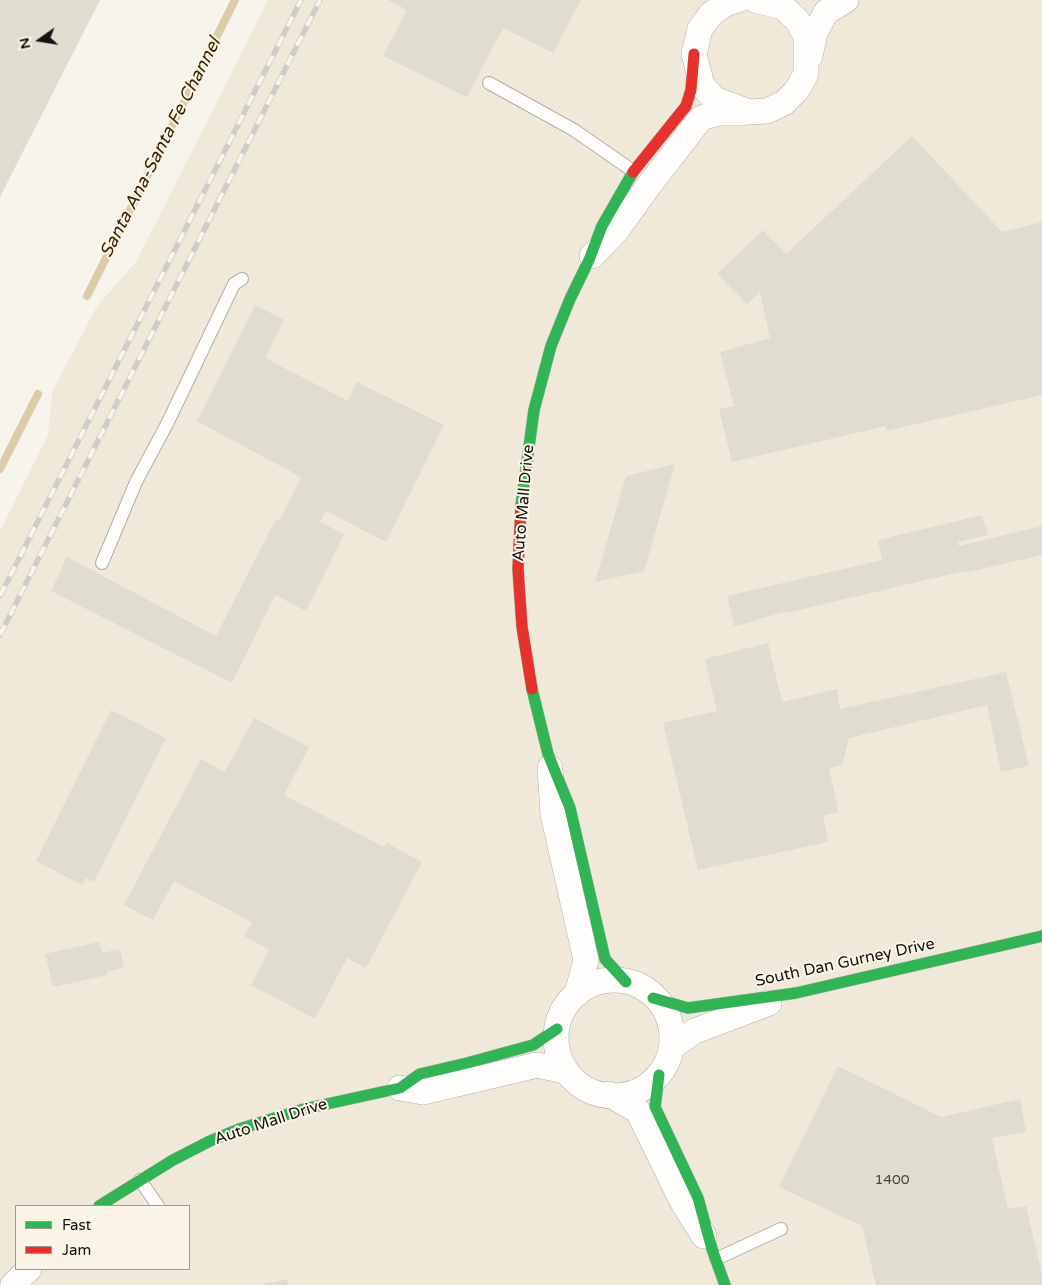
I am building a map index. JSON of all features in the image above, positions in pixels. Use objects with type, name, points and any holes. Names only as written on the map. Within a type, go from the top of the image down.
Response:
[{"type":"street","name":"Auto Mall Drive","points":[[626,982],[605,959],[570,808],[548,754],[531,685],[522,627],[518,569],[522,495],[534,410],[540,383],[551,346],[570,299],[589,260],[602,226],[633,171],[686,106],[691,90],[694,48],[700,29],[711,14],[727,3],[738,0]]},
{"type":"street","points":[[755,0],[783,7],[797,20],[806,36],[806,74]]},
{"type":"street","name":"Auto Mall Drive","points":[[589,260],[617,230],[701,118],[719,113],[767,111],[784,103],[797,90],[806,74],[815,33],[826,12],[846,0]]},
{"type":"street","name":"Auto Mall Drive","points":[[694,54],[702,85],[714,99],[749,112]]},
{"type":"street","name":"Auto Mall Drive","points":[[548,754],[553,814],[586,960],[577,994]]},
{"type":"street","name":"South Dan Gurney Drive","points":[[654,998],[688,1008],[796,993],[1042,936]]},
{"type":"street","points":[[615,979],[626,982],[644,988],[665,1010],[670,1023],[671,1047],[665,1065],[659,1075],[642,1089],[626,1096],[590,1092],[565,1072],[556,1050],[555,1033],[565,1006],[582,988],[615,979]]},
{"type":"street","points":[[671,1047],[699,1029],[796,993]]},
{"type":"street","name":"Auto Mall Drive","points":[[400,1088],[420,1074],[533,1045],[557,1028]]},
{"type":"street","name":"Auto Mall Drive","points":[[101,1205],[173,1160],[210,1141],[239,1129],[304,1109],[400,1088],[423,1092],[537,1065],[565,1072]]},
{"type":"street","points":[[659,1075],[655,1107],[698,1198],[725,1285]]},
{"type":"street","points":[[608,1094],[638,1111],[682,1201],[714,1254]]},
{"type":"lane","points":[[489,83],[574,130],[633,171]]},
{"type":"lane","points":[[102,564],[136,482],[168,422],[234,284],[242,279]]},
{"type":"lane","points":[[140,1180],[157,1205]]},
{"type":"lane","points":[[714,1254],[781,1229]]},
{"type":"shaded area","points":[[268,0],[1042,0],[1042,1285],[0,1285],[0,531],[48,435],[52,392],[97,306],[136,262]]},
{"type":"building","points":[[0,0],[100,0],[0,197]]},
{"type":"building","points":[[388,0],[581,0],[553,53],[503,28],[467,97],[383,56],[407,10]]},
{"type":"building","points":[[912,136],[1002,232],[1042,222],[1042,395],[886,431],[886,426],[732,462],[719,409],[734,406],[720,352],[770,338],[760,292],[747,304],[717,274],[763,230],[786,254]]},
{"type":"building","points":[[255,305],[284,320],[265,358],[348,401],[357,382],[444,425],[386,542],[326,511],[320,522],[344,534],[306,611],[275,595],[232,683],[51,591],[67,557],[216,636],[276,519],[279,521],[301,477],[197,421]]},
{"type":"building","points":[[675,464],[644,571],[595,582],[626,476]]},
{"type":"building","points":[[982,515],[988,535],[958,542],[959,546],[1042,526],[1042,555],[786,612],[734,626],[727,596],[882,560],[878,540]]},
{"type":"building","points":[[768,643],[782,702],[837,689],[840,709],[1006,672],[1029,766],[1001,772],[987,705],[849,738],[842,765],[829,768],[839,812],[823,816],[828,842],[698,870],[663,723],[717,711],[705,659]]},
{"type":"building","points":[[111,710],[166,738],[94,882],[86,878],[82,885],[36,861]]},
{"type":"building","points":[[254,718],[309,747],[284,795],[384,847],[387,843],[422,862],[366,968],[347,958],[315,1019],[251,985],[269,950],[244,936],[252,922],[174,881],[153,920],[124,905],[201,759],[225,772]]},
{"type":"building","points":[[99,942],[102,953],[120,949],[124,967],[106,972],[107,975],[53,987],[45,954]]},
{"type":"building","points":[[838,1066],[941,1117],[1020,1099],[1026,1132],[992,1138],[1008,1209],[1026,1206],[1042,1274],[1042,1285],[876,1285],[862,1226],[779,1187]]},
{"type":"building","points":[[287,1279],[288,1285],[265,1285],[265,1284]]},
{"type":"waterway","name":"Santa Ana-Santa Fe Channel","points":[[87,296],[235,0]]},
{"type":"waterway","name":"Santa Ana-Santa Fe Channel","points":[[0,469],[38,394]]},
{"type":"railway","points":[[0,596],[301,0]]},
{"type":"railway","points":[[0,635],[320,0]]},
{"type":"traffic: fast","points":[[521,506],[534,410],[551,346],[602,226],[633,172]]},
{"type":"traffic: fast","points":[[532,689],[548,754],[570,808],[605,959],[626,982]]},
{"type":"traffic: fast","points":[[653,998],[688,1008],[796,993],[1042,936]]},
{"type":"traffic: fast","points":[[101,1205],[173,1160],[239,1129],[304,1109],[400,1088],[420,1074],[533,1045],[557,1029]]},
{"type":"traffic: fast","points":[[659,1075],[655,1107],[698,1198],[712,1249],[725,1285]]},
{"type":"traffic: jam","points":[[633,172],[686,106],[691,90],[694,54]]},
{"type":"traffic: jam","points":[[521,506],[518,569],[522,627],[532,689]]}]
